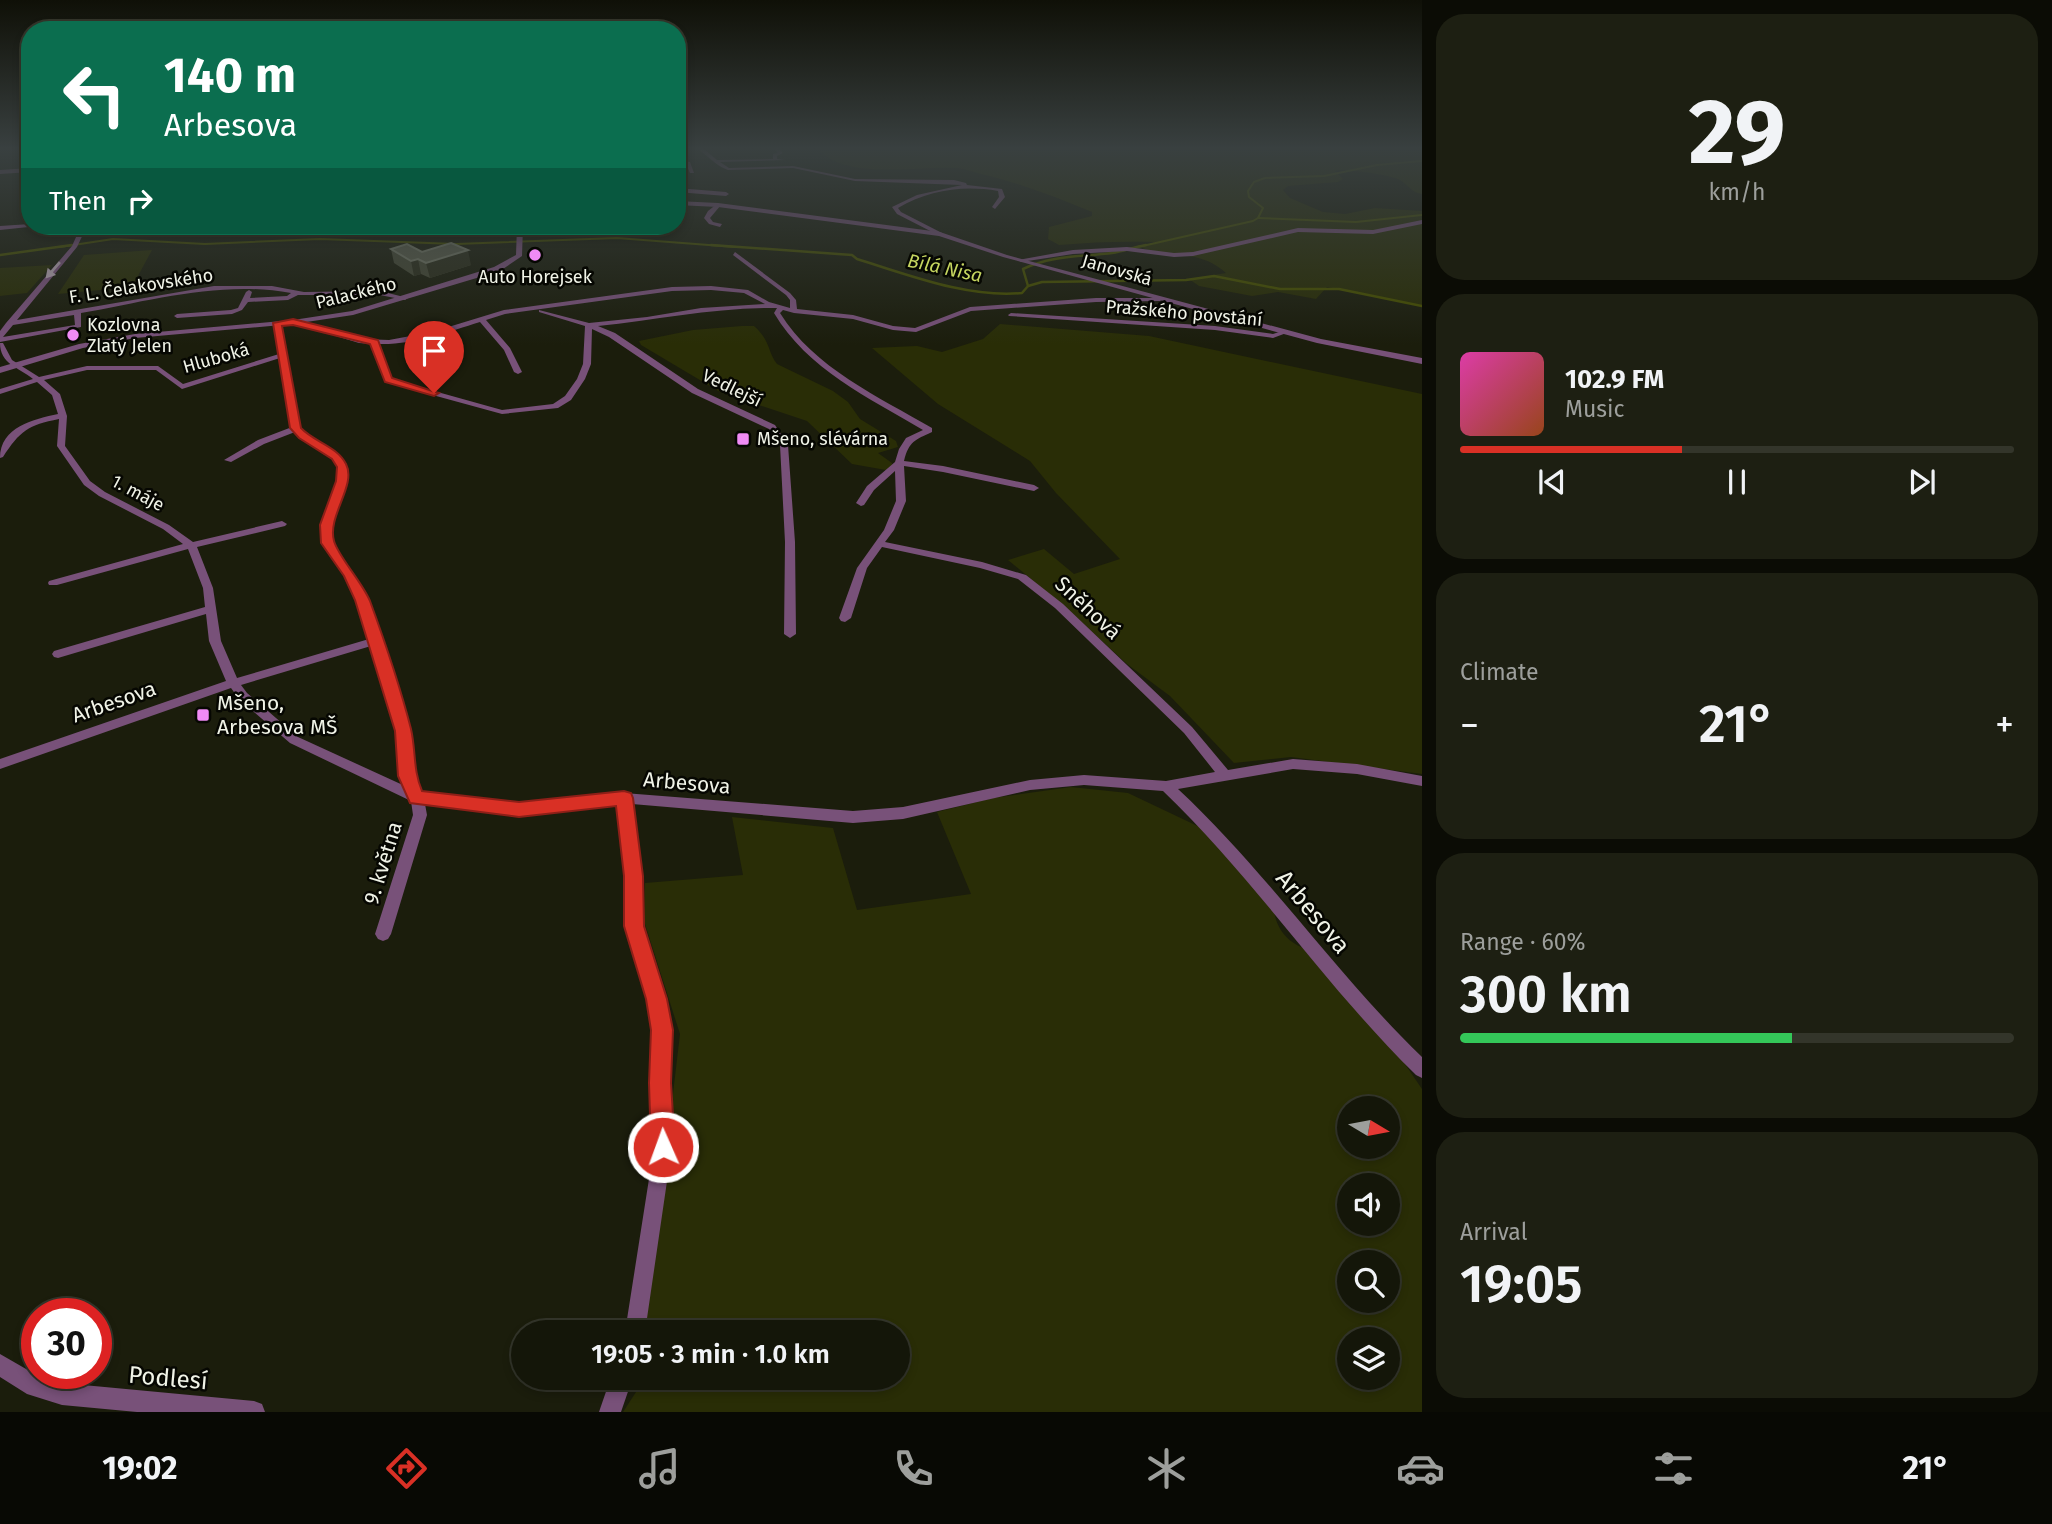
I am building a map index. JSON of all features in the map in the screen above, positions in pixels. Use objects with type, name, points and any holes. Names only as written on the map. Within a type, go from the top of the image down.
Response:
[{"type":"street","points":[[710,213],[707,218],[711,223],[720,225]]},
{"type":"street","name":"Janovská","points":[[776,213],[940,234],[1024,261],[1285,332],[1347,348],[1422,361]]},
{"type":"street","points":[[899,213],[940,234]]},
{"type":"street","name":"Janovská","points":[[1061,254],[1127,249],[1182,255],[1298,230],[1373,232],[1422,222]]},
{"type":"street","points":[[0,228],[21,227]]},
{"type":"street","points":[[0,341],[8,324],[75,244],[80,235]]},
{"type":"street","name":"Palackého","points":[[0,370],[125,338],[293,322],[353,313],[507,265],[519,256],[519,235]]},
{"type":"street","points":[[735,254],[788,294],[793,300],[794,311]]},
{"type":"street","points":[[1024,261],[1061,254]]},
{"type":"street","points":[[177,316],[240,309],[250,288]]},
{"type":"street","name":"F. L. Čelakovského","points":[[8,324],[182,292],[250,288],[298,292],[380,293],[405,298]]},
{"type":"street","name":"Pražského povstání","points":[[293,322],[374,342],[405,340],[527,309],[672,289],[711,288],[746,291],[778,307],[794,311],[853,317],[893,328],[916,330],[959,311],[1096,300],[1160,299]]},
{"type":"street","points":[[246,300],[288,298],[298,292]]},
{"type":"street","points":[[374,342],[388,380],[502,412],[555,406],[568,398],[587,364],[589,324],[647,319],[701,310],[778,307],[777,313],[782,324],[830,369],[929,430],[909,440],[899,463],[870,488],[861,503]]},
{"type":"street","name":"Pražského povstání","points":[[1002,307],[1061,310],[1080,320]]},
{"type":"street","name":"Vedlejší","points":[[527,309],[589,324],[612,335],[695,391],[772,427],[784,445],[790,542],[790,634]]},
{"type":"street","points":[[0,341],[79,326],[77,311]]},
{"type":"street","name":"Pražského povstání","points":[[1011,315],[1215,328],[1273,336],[1285,332]]},
{"type":"street","points":[[481,319],[512,353],[518,372]]},
{"type":"street","points":[[228,460],[261,442],[296,428],[277,323]]},
{"type":"street","name":"1. máje","points":[[0,341],[9,361],[56,394],[63,416],[61,446],[87,483],[102,494],[166,527],[191,545]]},
{"type":"street","name":"Hluboká","points":[[0,393],[37,380],[87,368],[162,369],[182,387],[282,355]]},
{"type":"street","points":[[0,455],[21,426],[63,416]]},
{"type":"street","name":"9. května","points":[[296,428],[303,436],[336,457],[342,467],[342,481],[327,525],[328,543],[362,600],[404,731],[407,776],[417,798],[420,815],[383,934]]},
{"type":"street","points":[[899,463],[943,469],[1034,488]]},
{"type":"street","points":[[845,618],[862,568],[889,530],[901,501],[899,463]]},
{"type":"street","points":[[53,583],[191,545],[282,524]]},
{"type":"street","name":"Sněhová","points":[[880,544],[982,565],[1022,577],[1059,606],[1188,730],[1225,776]]},
{"type":"street","points":[[191,545],[202,566],[215,641],[233,682],[374,641]]},
{"type":"street","points":[[58,654],[211,609]]},
{"type":"street","name":"Arbesova","points":[[0,764],[233,682],[243,696],[294,740],[417,798],[519,809],[624,798],[853,817],[903,813],[1030,785],[1084,780],[1166,786],[1293,764],[1357,769],[1422,781]]},
{"type":"street","name":"Arbesova","points":[[1166,786],[1208,824],[1371,1016],[1422,1069]]},
{"type":"street","points":[[624,798],[633,876],[634,926],[657,999],[662,1030],[660,1083],[663,1147],[637,1320]]},
{"type":"street","name":"Podlesí","points":[[0,1365],[35,1386],[62,1394],[254,1412]]},
{"type":"street","points":[[610,1412],[618,1390]]},
{"type":"green space","points":[[1092,213],[1422,213],[1422,306],[1327,287],[1316,299],[1278,292],[1252,296],[1199,286],[1189,279],[1226,273],[1204,260],[1140,247],[1156,242],[1059,245],[1048,239],[1049,227],[1092,216]]},
{"type":"green space","points":[[152,250],[132,287],[58,294],[84,255]]},
{"type":"green space","points":[[52,265],[27,293],[0,296],[0,268]]},
{"type":"green space","points":[[1000,324],[1149,336],[1422,394],[1422,774],[1291,757],[1234,763],[1170,696],[1127,664],[1008,560],[1044,549],[1074,574],[1120,559],[1056,493],[1030,461],[938,404],[872,348],[917,346],[942,352],[983,339]]},
{"type":"green space","points":[[754,326],[759,331],[777,364],[833,391],[848,402],[860,419],[896,441],[898,447],[878,453],[892,463],[892,467],[886,470],[852,464],[807,421],[720,392],[641,345],[639,341],[693,330]]},
{"type":"green space","points":[[1071,787],[1128,793],[1208,831],[1274,910],[1283,934],[1304,948],[1392,1045],[1422,1089],[1422,1412],[623,1412],[637,1390],[910,1390],[910,1320],[646,1320],[680,1034],[644,921],[645,883],[743,875],[732,817],[833,828],[857,910],[971,894],[937,812],[993,798]]},
{"type":"building","points":[[451,243],[468,250],[426,263],[418,259],[411,261],[391,249],[407,244],[422,252]]},
{"type":"waterway","points":[[1258,218],[1261,213]]},
{"type":"waterway","points":[[1258,218],[1356,222],[1422,215]]},
{"type":"waterway","points":[[1138,247],[1258,218]]},
{"type":"waterway","name":"Bílá Nisa","points":[[60,247],[113,239],[205,244],[320,239],[456,244],[617,238],[735,247]]},
{"type":"waterway","name":"Bílá Nisa","points":[[0,255],[72,245]]},
{"type":"waterway","name":"Bílá Nisa","points":[[711,245],[852,255],[857,259],[918,278],[980,292],[1022,293],[1028,286]]},
{"type":"waterway","points":[[1028,286],[1023,269],[1034,264],[1112,253],[1146,245]]},
{"type":"waterway","name":"Bílá Nisa","points":[[1028,286],[1042,282],[1186,280],[1214,276],[1280,289],[1339,289],[1422,306]]},
{"type":"place","name":"Auto Horejsek","points":[[535,255]]},
{"type":"place","name":"Kozlovna Zlatý Jelen","points":[[73,335]]},
{"type":"place","name":"Mšeno, slévárna","points":[[743,439]]},
{"type":"place","name":"Mšeno, Arbesova MŠ","points":[[203,715]]},
{"type":"route","points":[[434,393],[388,380],[374,342],[293,322],[277,323],[296,428],[303,436],[336,457],[342,467],[342,481],[327,525],[328,543],[362,600],[404,731],[407,776],[417,798],[519,809],[624,798],[633,876],[634,926],[657,999],[662,1030],[660,1083],[663,1147]]}]
